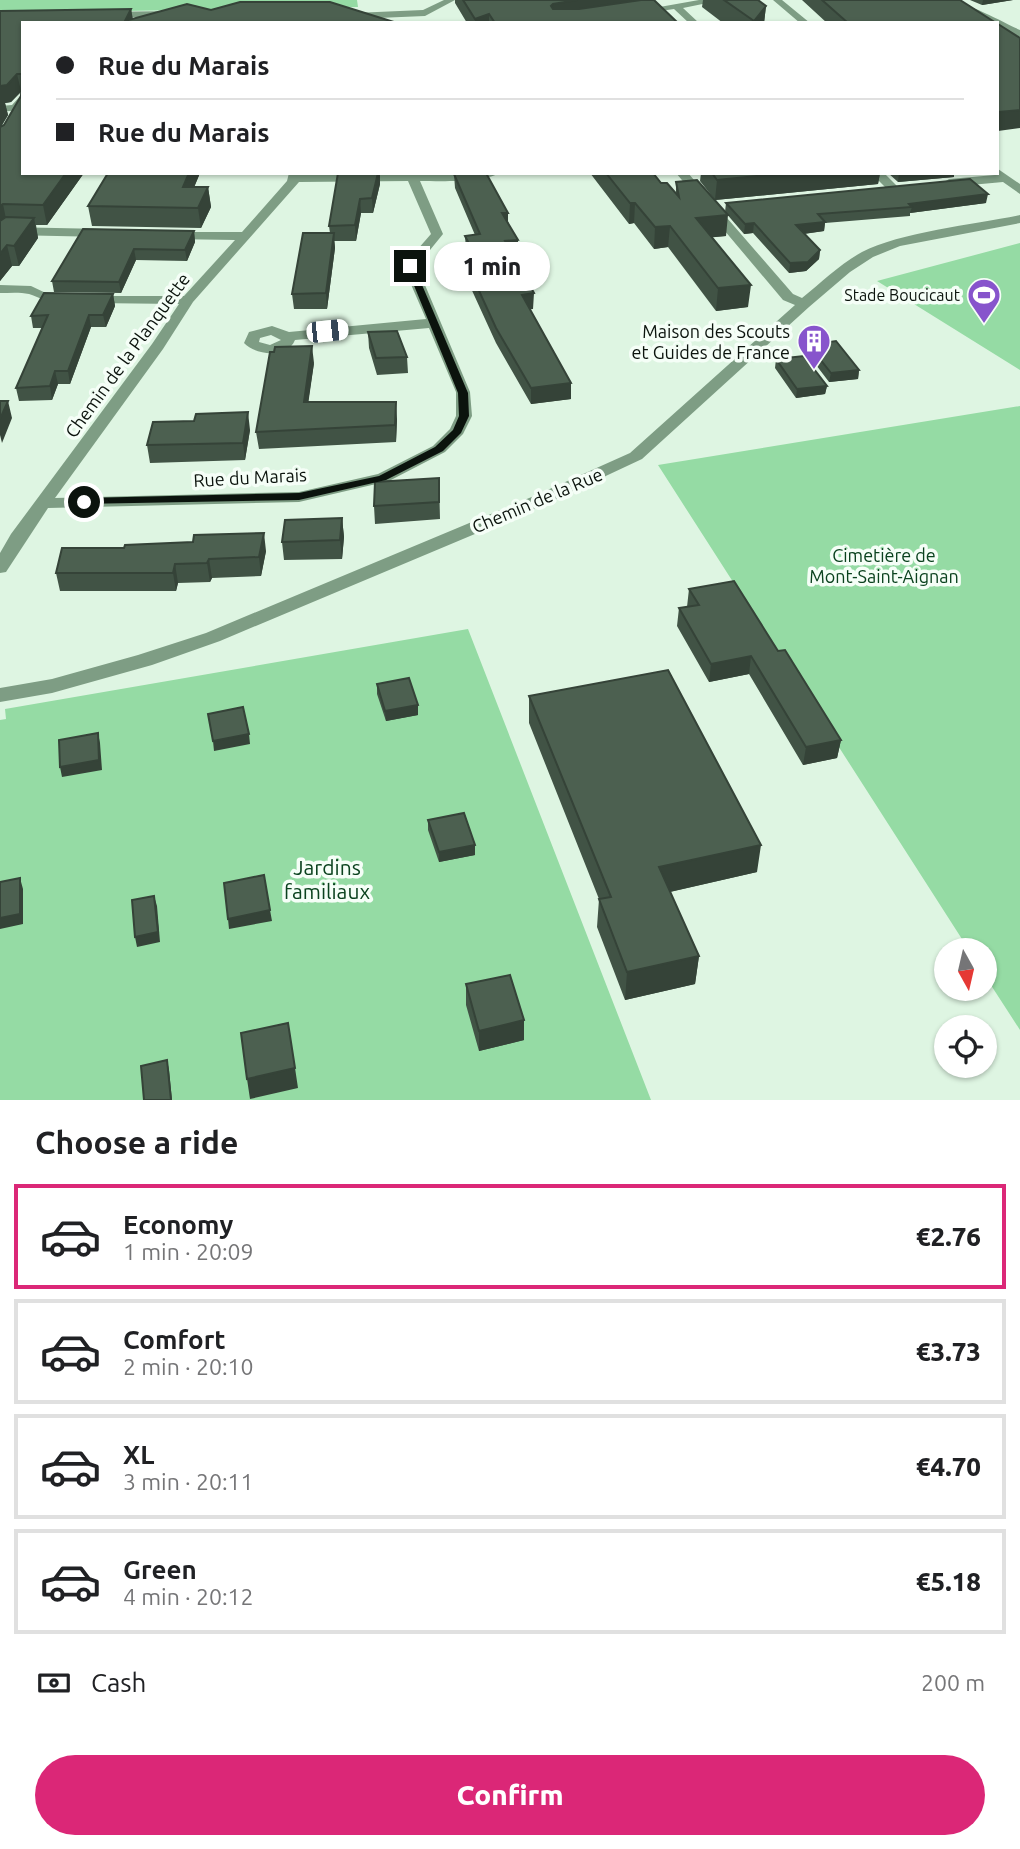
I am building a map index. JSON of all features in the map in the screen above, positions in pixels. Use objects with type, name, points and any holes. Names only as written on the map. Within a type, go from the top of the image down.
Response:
[{"type":"street","points":[[354,16],[425,13],[451,0]]},
{"type":"street","points":[[630,12],[718,0]]},
{"type":"street","points":[[777,0],[803,21]]},
{"type":"street","points":[[943,0],[992,21]]},
{"type":"street","points":[[676,6],[693,21]]},
{"type":"street","points":[[77,21],[101,15],[184,13]]},
{"type":"street","points":[[999,24],[1020,34]]},
{"type":"street","points":[[15,108],[21,99]]},
{"type":"street","points":[[0,109],[15,108]]},
{"type":"street","points":[[11,122],[17,113],[15,108]]},
{"type":"street","points":[[294,176],[413,178],[462,175]]},
{"type":"street","points":[[684,175],[717,206],[788,297],[804,304]]},
{"type":"street","points":[[879,175],[893,189]]},
{"type":"street","points":[[930,185],[1001,175],[1020,190]]},
{"type":"street","name":"Chemin de la Planquette","points":[[0,568],[20,534],[158,346],[188,300],[294,176]]},
{"type":"street","name":"Rue du Marais","points":[[43,503],[299,497],[383,478],[439,449],[457,431],[464,416],[463,393],[410,266],[437,234],[413,178]]},
{"type":"street","name":"Chemin de la Rue","points":[[0,695],[52,686],[145,660],[213,637],[636,457],[804,304],[845,269],[868,254],[897,243],[1020,219]]},
{"type":"street","points":[[2,233],[121,234]]},
{"type":"street","points":[[162,234],[244,236]]},
{"type":"street","points":[[0,289],[31,290],[47,299],[188,300]]},
{"type":"street","points":[[288,336],[433,323]]},
{"type":"green space","points":[[0,0],[357,0],[358,7],[66,12],[61,21],[0,23]]},
{"type":"green space","name":"Stade Boucicaut","points":[[1020,243],[1020,370],[877,281]]},
{"type":"green space","name":"Cimetière de Mont-Saint-Aignan","points":[[1020,406],[1020,1030],[998,996],[998,938],[961,938],[658,465]]},
{"type":"green space","name":"Jardins familiaux","points":[[468,629],[651,1100],[0,1100],[0,720],[6,719],[5,709]]},
{"type":"building","points":[[463,0],[577,0],[551,6],[553,9],[579,9],[654,0],[676,21],[494,21],[489,14],[475,19]]},
{"type":"building","points":[[724,0],[758,0],[766,6],[754,21]]},
{"type":"building","points":[[822,0],[960,0],[993,21],[846,21]]},
{"type":"building","points":[[240,2],[330,2],[391,21],[125,21],[187,4],[211,10]]},
{"type":"building","points":[[131,9],[125,21],[21,21],[21,74],[17,74],[7,85],[0,86],[0,11]]},
{"type":"building","points":[[999,25],[1020,38],[1020,110],[999,112]]},
{"type":"building","points":[[21,96],[21,175],[65,175],[43,205],[0,206],[0,127],[4,125]]},
{"type":"building","points":[[107,175],[188,175],[183,187],[208,187],[198,208],[88,206]]},
{"type":"building","points":[[338,175],[378,175],[372,198],[360,199],[355,225],[329,226]]},
{"type":"building","points":[[454,175],[487,175],[508,213],[502,213],[518,240],[505,241],[534,293],[522,295],[571,383],[531,388],[496,328],[464,258],[476,257],[465,236],[480,234]]},
{"type":"building","points":[[608,175],[655,175],[661,183],[667,183],[679,197],[676,182],[697,180],[728,215],[696,218],[751,285],[718,288],[670,226],[655,227],[635,203],[630,203]]},
{"type":"building","points":[[713,175],[766,175],[717,180]]},
{"type":"building","points":[[970,179],[988,194],[909,204],[912,207],[818,214],[825,222],[796,225],[820,250],[808,262],[790,263],[754,223],[745,224],[726,203]]},
{"type":"building","points":[[6,217],[34,218],[14,246],[7,245],[0,254],[0,221]]},
{"type":"building","points":[[83,229],[194,231],[185,250],[134,249],[119,282],[52,281]]},
{"type":"building","points":[[303,233],[334,233],[326,293],[292,294]]},
{"type":"building","points":[[44,293],[113,294],[103,315],[89,315],[68,371],[55,371],[50,386],[16,388],[48,315],[31,316]]},
{"type":"building","points":[[397,331],[407,357],[376,358],[368,332]]},
{"type":"building","points":[[836,341],[859,370],[831,373],[809,345]]},
{"type":"building","points":[[312,346],[304,402],[396,402],[395,425],[256,432],[270,352],[274,352],[275,347]]},
{"type":"building","points":[[804,356],[827,386],[797,389],[776,359]]},
{"type":"building","points":[[0,401],[8,401],[0,419]]},
{"type":"building","points":[[248,412],[243,443],[147,445],[153,422],[194,421],[196,414]]},
{"type":"building","points":[[439,478],[439,502],[374,506],[375,482]]},
{"type":"building","points":[[342,518],[340,540],[282,542],[285,520]]},
{"type":"building","points":[[264,533],[259,557],[209,559],[207,563],[175,564],[173,573],[56,573],[62,548],[124,548],[125,545],[193,542],[194,535]]},
{"type":"building","points":[[734,581],[778,651],[785,650],[841,740],[806,747],[751,656],[711,664],[679,608],[699,605],[689,589]]},
{"type":"building","points":[[668,670],[761,845],[659,867],[699,956],[627,972],[599,899],[611,897],[529,696]]},
{"type":"building","points":[[409,678],[418,705],[385,711],[377,684]]},
{"type":"building","points":[[243,707],[249,734],[213,741],[208,714]]},
{"type":"building","points":[[98,733],[99,760],[60,767],[59,740]]},
{"type":"building","points":[[464,813],[475,845],[439,852],[428,820]]},
{"type":"building","points":[[264,875],[270,910],[228,919],[224,883]]},
{"type":"building","points":[[20,878],[20,914],[0,918],[0,882]]},
{"type":"building","points":[[154,896],[158,932],[135,937],[132,900]]},
{"type":"building","points":[[510,975],[524,1020],[479,1031],[466,984]]},
{"type":"building","points":[[288,1023],[295,1068],[247,1079],[241,1033]]},
{"type":"building","points":[[167,1060],[171,1100],[144,1100],[141,1066]]},
{"type":"place","name":"Stade Boucicaut","points":[[984,325]]},
{"type":"place","name":"Maison des Scouts et Guides de France","points":[[814,371]]},
{"type":"route","points":[[84,502],[299,497],[383,478],[439,449],[457,431],[464,416],[463,393],[410,266]]}]
